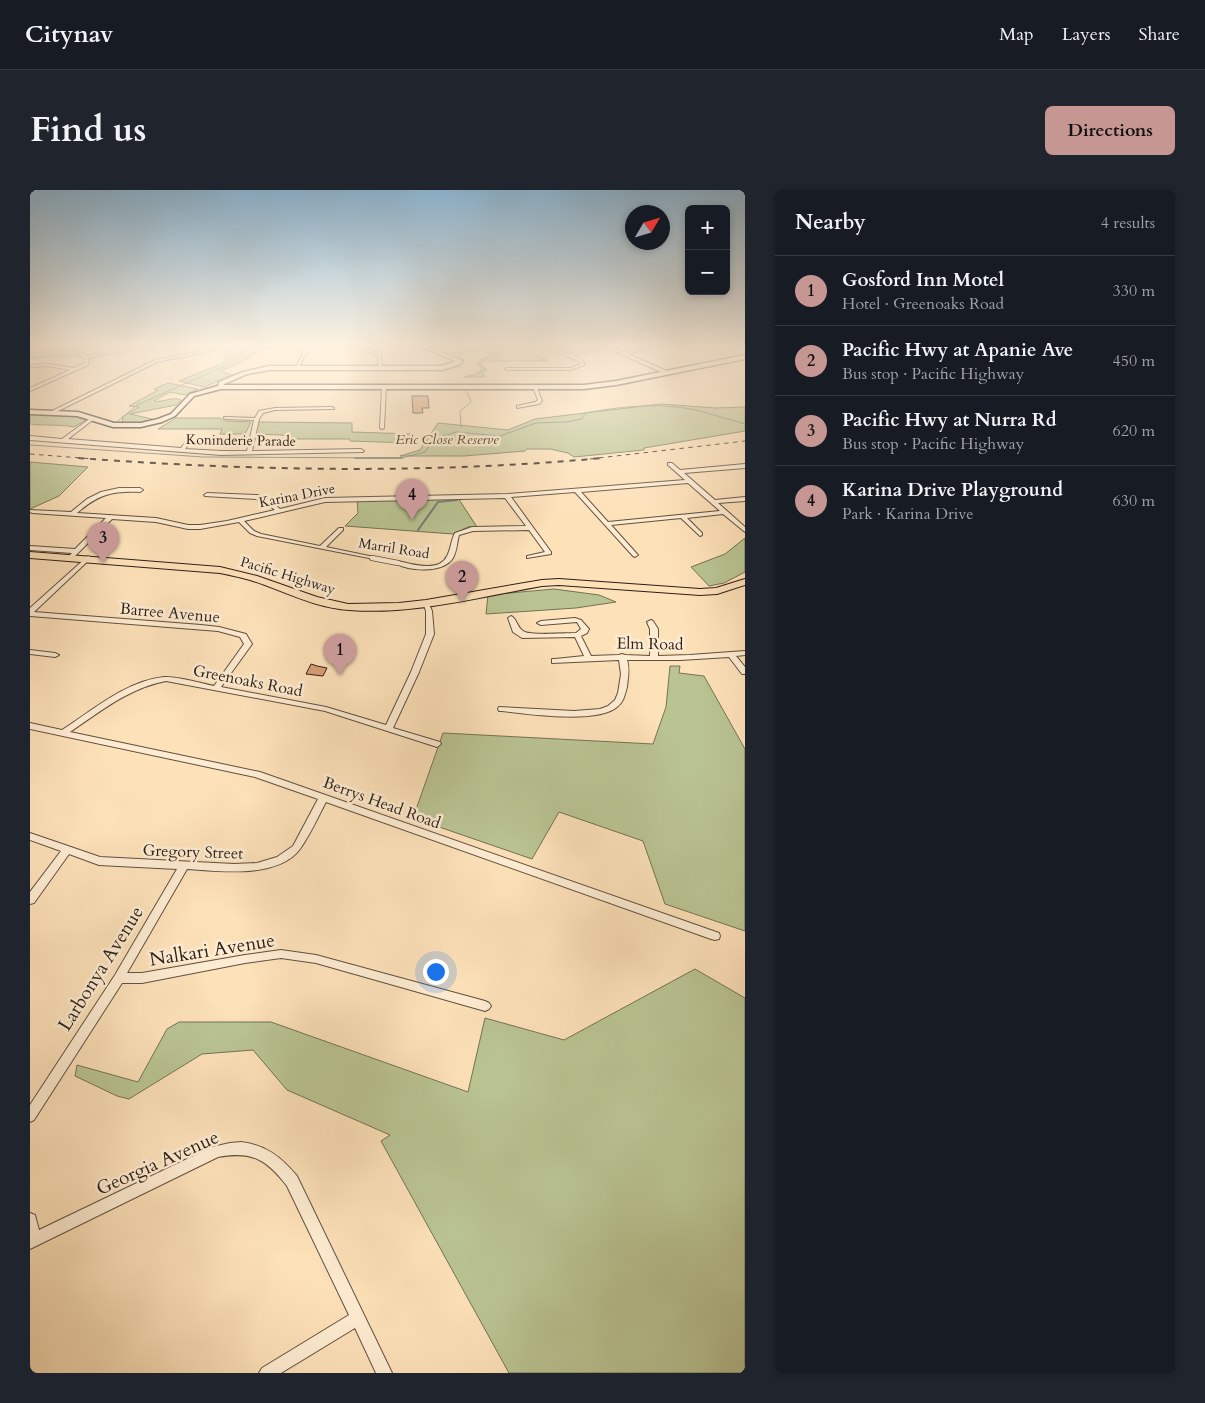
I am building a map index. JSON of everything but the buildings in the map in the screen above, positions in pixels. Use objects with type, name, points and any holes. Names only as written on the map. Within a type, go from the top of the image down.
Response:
[{"type":"main road","points":[[30,412],[78,414],[117,426],[148,424],[173,415],[186,401]]},
{"type":"main road","name":"Pacific Highway","points":[[30,555],[74,554],[88,558],[220,570],[253,578],[314,600],[343,606],[376,607],[426,603],[542,583],[584,582],[700,592],[717,591],[745,582]]},
{"type":"street","points":[[52,412],[74,401]]},
{"type":"street","points":[[382,428],[383,401]]},
{"type":"street","points":[[519,407],[539,401]]},
{"type":"street","points":[[249,453],[257,419],[261,412],[275,409],[332,408]]},
{"type":"street","points":[[63,441],[92,418]]},
{"type":"street","points":[[226,418],[257,419]]},
{"type":"street","name":"Koninderie Parade","points":[[30,438],[182,450],[249,453],[362,451]]},
{"type":"street","points":[[182,450],[188,441]]},
{"type":"street","points":[[670,464],[745,530]]},
{"type":"street","points":[[680,472],[745,466]]},
{"type":"street","name":"Karina Drive","points":[[32,511],[156,520],[194,527],[213,526],[278,510],[341,498],[507,496],[578,492],[690,481]]},
{"type":"street","points":[[72,514],[100,493],[114,490],[140,490]]},
{"type":"street","points":[[578,492],[635,555]]},
{"type":"street","points":[[207,495],[257,497],[266,500],[278,510]]},
{"type":"street","points":[[507,496],[549,553],[529,557]]},
{"type":"street","points":[[714,502],[745,499]]},
{"type":"street","points":[[607,524],[725,512]]},
{"type":"street","points":[[682,516],[700,534]]},
{"type":"street","points":[[30,548],[74,554],[110,517]]},
{"type":"street","name":"Marril Road","points":[[240,520],[255,533],[422,568],[441,565],[450,556],[458,534],[464,531],[531,528]]},
{"type":"street","points":[[322,547],[341,529]]},
{"type":"street","points":[[30,613],[88,558]]},
{"type":"street","points":[[389,728],[430,634],[429,612],[426,603]]},
{"type":"street","name":"Barree Avenue","points":[[30,613],[201,626],[243,636],[248,644],[246,648],[216,688]]},
{"type":"street","points":[[511,618],[516,630],[525,636],[576,635],[585,629],[578,620],[541,623]]},
{"type":"street","points":[[650,622],[654,628],[654,657]]},
{"type":"street","points":[[576,635],[588,657]]},
{"type":"street","points":[[30,652],[55,656]]},
{"type":"street","name":"Elm Road","points":[[555,661],[588,657],[670,658],[745,653]]},
{"type":"street","points":[[731,654],[745,672]]},
{"type":"street","points":[[502,709],[528,712],[596,713],[611,708],[621,700],[627,669],[622,656]]},
{"type":"street","name":"Greenoaks Road","points":[[63,733],[127,692],[150,682],[174,680],[326,709],[437,744]]},
{"type":"street","name":"Berrys Head Road","points":[[30,726],[257,774],[714,936]]},
{"type":"street","name":"Gregory Street","points":[[30,836],[106,862],[246,869],[280,860],[296,848],[324,797]]},
{"type":"street","points":[[30,900],[67,849]]},
{"type":"street","name":"Larbonya Avenue","points":[[30,1116],[118,978],[184,865]]},
{"type":"street","name":"Nalkari Avenue","points":[[118,978],[142,978],[237,960],[281,954],[316,959],[485,1006]]},
{"type":"street","name":"Georgia Avenue","points":[[32,1241],[217,1151],[232,1148],[251,1149],[273,1160],[292,1182],[384,1373]]},
{"type":"street","points":[[30,1220],[32,1241]]},
{"type":"street","points":[[267,1373],[358,1318]]},
{"type":"green space","points":[[138,401],[180,401],[176,405],[130,414],[152,419],[149,422],[118,424],[99,419],[106,419],[116,423],[123,422],[122,417],[139,407],[129,406]]},
{"type":"green space","name":"Eric Close Reserve","points":[[661,404],[716,408],[745,407],[745,431],[644,448],[644,450],[574,457],[568,453],[550,449],[527,449],[525,451],[464,456],[400,456],[420,450],[438,423],[508,430],[535,419]]},
{"type":"green space","points":[[30,414],[76,416],[86,420],[74,427],[30,424]]},
{"type":"green space","points":[[176,418],[220,418],[225,421],[251,422],[245,434],[220,434],[222,429],[158,429]]},
{"type":"green space","points":[[259,422],[352,423],[352,432],[410,434],[411,443],[350,441],[350,439],[293,439],[282,435],[255,434]]},
{"type":"green space","points":[[30,462],[88,467],[59,496],[30,509]]},
{"type":"green space","points":[[458,498],[477,527],[468,527],[453,534],[345,526],[358,513],[357,499]]},
{"type":"green space","points":[[745,538],[745,572],[724,583],[709,586],[691,567],[725,554]]},
{"type":"green space","points":[[554,589],[599,595],[616,602],[576,608],[486,614],[488,595]]},
{"type":"green space","points":[[670,666],[680,666],[679,673],[704,676],[745,749],[745,931],[665,904],[643,841],[559,812],[532,859],[413,818],[443,733],[653,744],[666,707]]},
{"type":"green space","points":[[695,969],[745,998],[745,1373],[509,1373],[381,1141],[390,1135],[287,1090],[253,1050],[202,1054],[129,1099],[117,1096],[75,1076],[77,1065],[138,1082],[167,1029],[179,1022],[271,1022],[468,1092],[485,1018],[564,1040]]},
{"type":"waterway","points":[[117,422],[137,405],[146,401]]},
{"type":"waterway","points":[[461,427],[460,411],[471,401]]},
{"type":"waterway","points":[[401,458],[425,452],[434,439],[456,432],[500,436],[536,423],[566,422],[582,419],[585,413],[614,408],[657,406],[686,408],[745,424]]},
{"type":"waterway","points":[[30,445],[203,457],[401,458]]},
{"type":"waterway","points":[[355,458],[401,458]]},
{"type":"waterway","points":[[418,530],[438,502],[457,500]]},
{"type":"railway","points":[[590,459],[745,441]]},
{"type":"railway","points":[[30,454],[92,459]]},
{"type":"railway","points":[[78,458],[92,459]]},
{"type":"railway","points":[[590,459],[603,458]]},
{"type":"railway","points":[[92,459],[209,466],[341,469],[472,467],[590,459]]},
{"type":"place","name":"Karina Drive Playground","points":[[412,520]]},
{"type":"place","name":"Pacific Hwy at Nurra Rd","points":[[103,563]]},
{"type":"place","name":"Pacific Hwy at Apanie Ave","points":[[462,602]]},
{"type":"place","name":"Gosford Inn Motel","points":[[340,675]]}]
